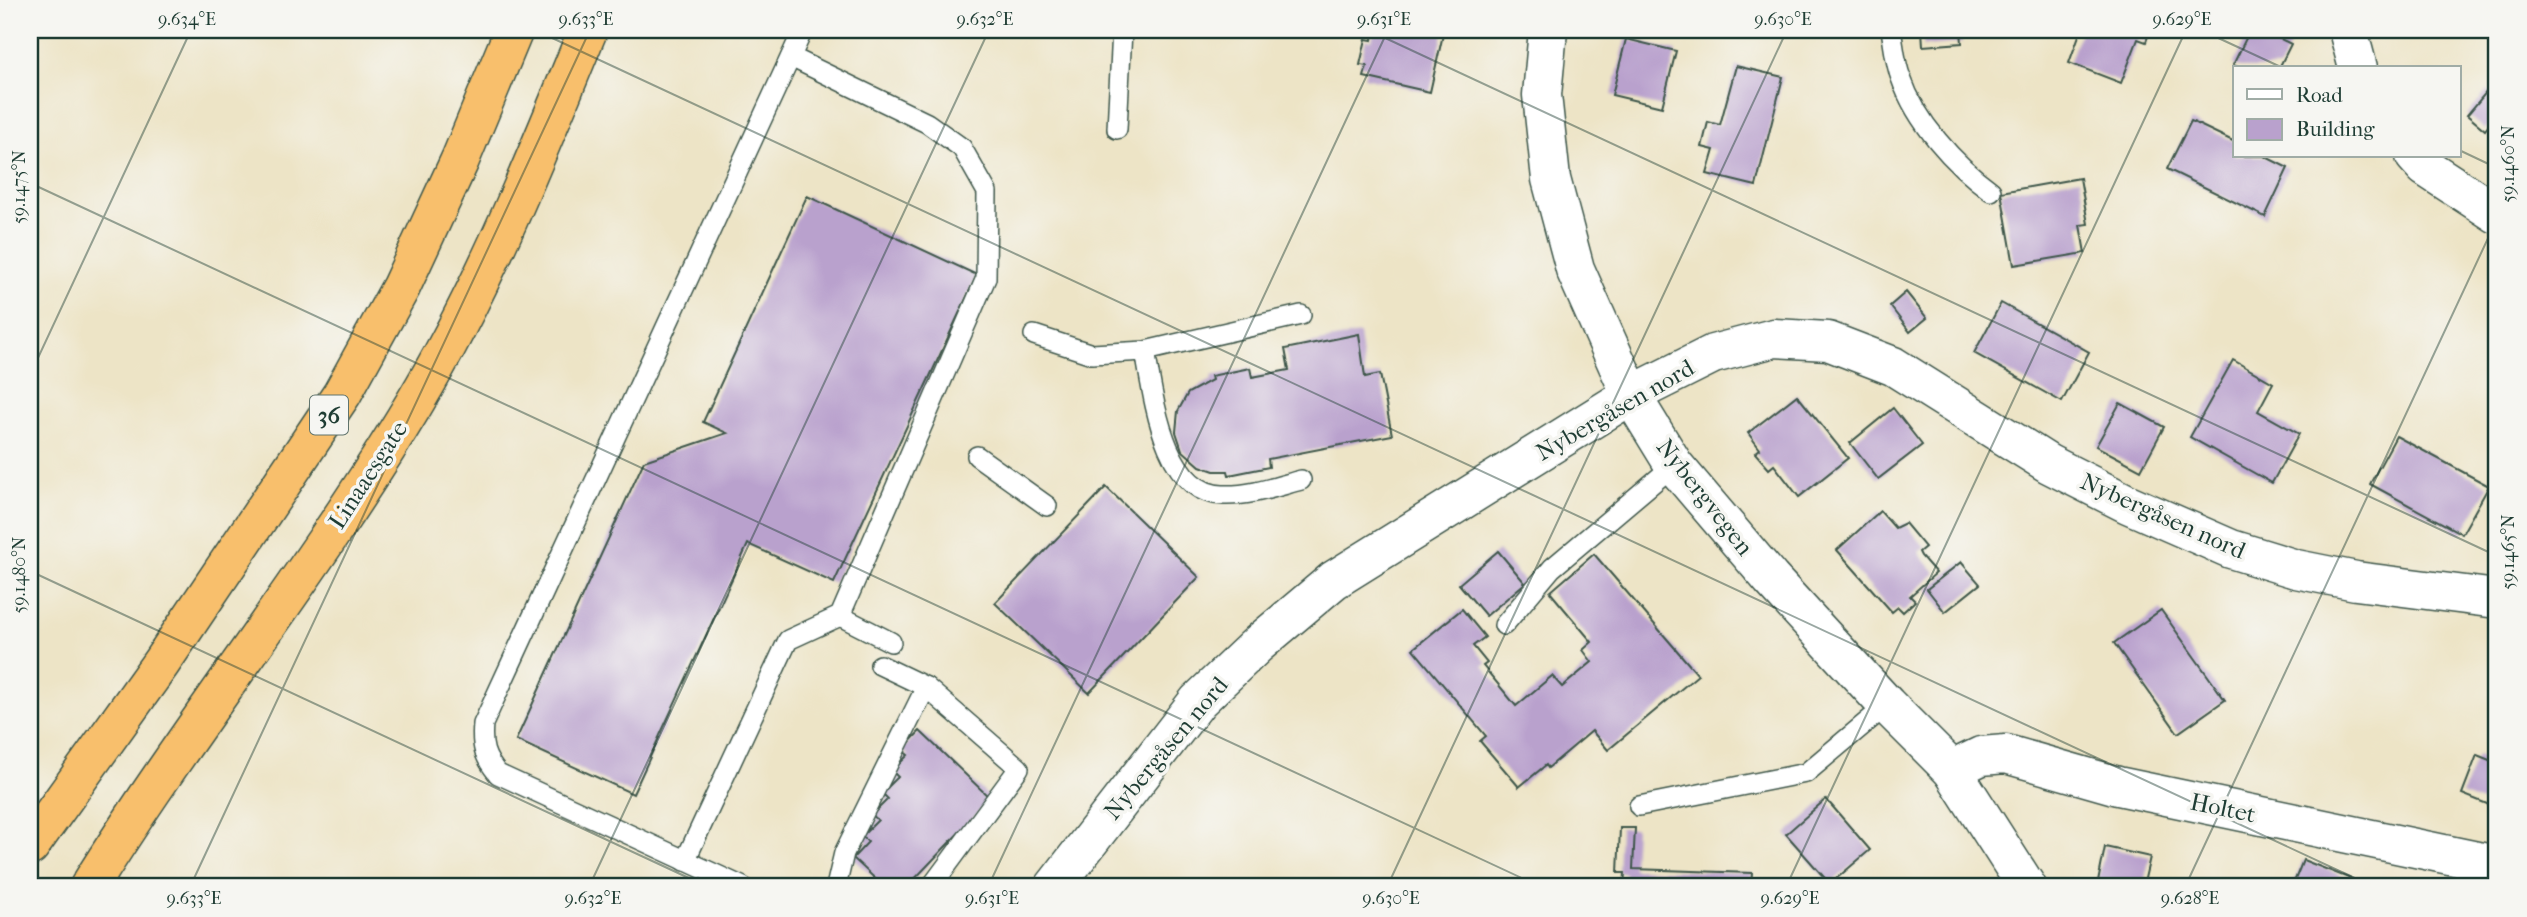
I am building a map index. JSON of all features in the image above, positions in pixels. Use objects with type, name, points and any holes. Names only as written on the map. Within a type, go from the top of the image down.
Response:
[{"type":"highway","name":"36","points":[[30,846],[161,663],[342,394],[401,287],[460,160],[514,30]]},
{"type":"highway","name":"Linaaesgate","points":[[89,887],[162,775],[338,524],[416,401],[492,254],[588,30]]},
{"type":"street","name":"Nybergvegen","points":[[1548,30],[1542,95],[1551,179],[1575,269],[1631,395],[1674,466],[1771,579],[1887,705],[1952,770],[2027,887]]},
{"type":"street","points":[[2348,30],[2357,66]]},
{"type":"street","points":[[2417,158],[2426,167],[2497,214]]},
{"type":"street","name":"Nybergåsen nord","points":[[1054,887],[1198,701],[1258,644],[1334,580],[1631,395],[1713,354],[1774,338],[1828,341],[1893,366],[2049,464],[2128,504],[2231,549],[2296,569],[2356,581],[2497,599]]},
{"type":"street","name":"Holtet","points":[[1952,770],[1981,756],[2006,754],[2119,786],[2497,866]]},
{"type":"lane","points":[[743,887],[498,774],[487,760],[481,744],[483,724],[803,30]]},
{"type":"lane","points":[[1117,129],[1122,30]]},
{"type":"lane","points":[[1891,30],[1901,79],[1931,132],[1970,175],[1991,191]]},
{"type":"lane","points":[[685,861],[788,639],[840,616],[986,278],[987,192],[962,148],[927,123],[791,57]]},
{"type":"lane","points":[[1034,335],[1092,354],[1145,351],[1301,315]]},
{"type":"lane","points":[[1145,351],[1160,432],[1179,471],[1200,487],[1219,496],[1250,494],[1301,480]]},
{"type":"lane","points":[[977,456],[1047,506]]},
{"type":"lane","points":[[1504,625],[1552,568],[1674,466]]},
{"type":"lane","points":[[840,616],[891,642]]},
{"type":"lane","points":[[880,665],[926,687],[1019,768],[931,887]]},
{"type":"lane","points":[[836,887],[844,853],[926,687]]},
{"type":"lane","points":[[1639,806],[1806,773],[1887,705]]},
{"type":"building","points":[[1374,30],[1444,30],[1430,92],[1364,77],[1367,66],[1360,65],[1366,39],[1372,40]]},
{"type":"building","points":[[1922,30],[1961,30],[1962,43],[1923,46]]},
{"type":"building","points":[[2081,30],[2150,30],[2146,42],[2138,39],[2121,83],[2069,63]]},
{"type":"building","points":[[2250,30],[2262,30],[2291,44],[2280,66],[2233,65]]},
{"type":"building","points":[[1626,39],[1676,51],[1662,107],[1612,95]]},
{"type":"building","points":[[1736,66],[1783,77],[1756,186],[1707,174],[1714,150],[1702,147],[1708,122],[1720,125]]},
{"type":"building","points":[[2488,90],[2497,98],[2497,115],[2485,130],[2467,115]]},
{"type":"building","points":[[2191,121],[2233,141],[2233,158],[2268,158],[2288,168],[2265,217],[2167,169]]},
{"type":"building","points":[[2080,178],[2088,224],[2080,225],[2085,253],[2014,265],[2001,192]]},
{"type":"building","points":[[807,196],[977,275],[834,583],[748,544],[633,794],[516,740],[644,461],[727,433],[703,422]]},
{"type":"building","points":[[1906,292],[1927,318],[1910,332],[1890,306]]},
{"type":"building","points":[[2001,303],[2089,352],[2062,402],[1974,353]]},
{"type":"building","points":[[1359,334],[1365,377],[1380,374],[1392,435],[1268,459],[1269,467],[1229,475],[1228,471],[1214,471],[1200,466],[1182,450],[1176,432],[1178,411],[1188,393],[1212,380],[1211,376],[1250,368],[1252,377],[1289,370],[1285,349]]},
{"type":"building","points":[[2233,360],[2273,383],[2258,411],[2299,434],[2272,483],[2190,437]]},
{"type":"building","points":[[1797,395],[1848,458],[1799,497],[1774,465],[1769,469],[1755,453],[1760,449],[1748,433]]},
{"type":"building","points":[[2120,403],[2164,427],[2141,470],[2096,446]]},
{"type":"building","points":[[1893,408],[1922,445],[1878,479],[1850,443]]},
{"type":"building","points":[[2396,436],[2489,486],[2462,534],[2370,484]]},
{"type":"building","points":[[1106,487],[1199,577],[1089,693],[995,603]]},
{"type":"building","points":[[1880,511],[1895,528],[1905,523],[1925,547],[1919,552],[1936,573],[1910,596],[1915,601],[1903,612],[1898,607],[1892,612],[1837,550]]},
{"type":"building","points":[[1498,551],[1525,583],[1486,616],[1459,584]]},
{"type":"building","points":[[1594,554],[1698,675],[1608,750],[1592,731],[1548,768],[1546,765],[1519,787],[1480,741],[1486,736],[1413,649],[1462,609],[1485,637],[1473,646],[1487,663],[1483,666],[1516,706],[1552,676],[1562,687],[1592,662],[1583,650],[1592,642],[1550,592]]},
{"type":"building","points":[[1961,562],[1980,584],[1945,612],[1927,589]]},
{"type":"building","points":[[2161,610],[2225,700],[2178,733],[2114,643]]},
{"type":"building","points":[[920,731],[991,799],[907,887],[884,887],[853,858],[868,842],[862,836],[878,820],[872,815],[888,799],[882,793],[898,777],[892,771],[908,755],[902,750]]},
{"type":"building","points":[[2477,755],[2497,763],[2497,808],[2462,794]]},
{"type":"building","points":[[1826,799],[1870,850],[1830,884],[1786,834]]},
{"type":"building","points":[[1620,828],[1635,828],[1633,869],[1752,873],[1751,887],[1624,887],[1625,873],[1618,873]]},
{"type":"building","points":[[2105,847],[2150,857],[2143,887],[2097,887]]},
{"type":"building","points":[[2303,860],[2366,885],[2366,887],[2292,887]]}]
